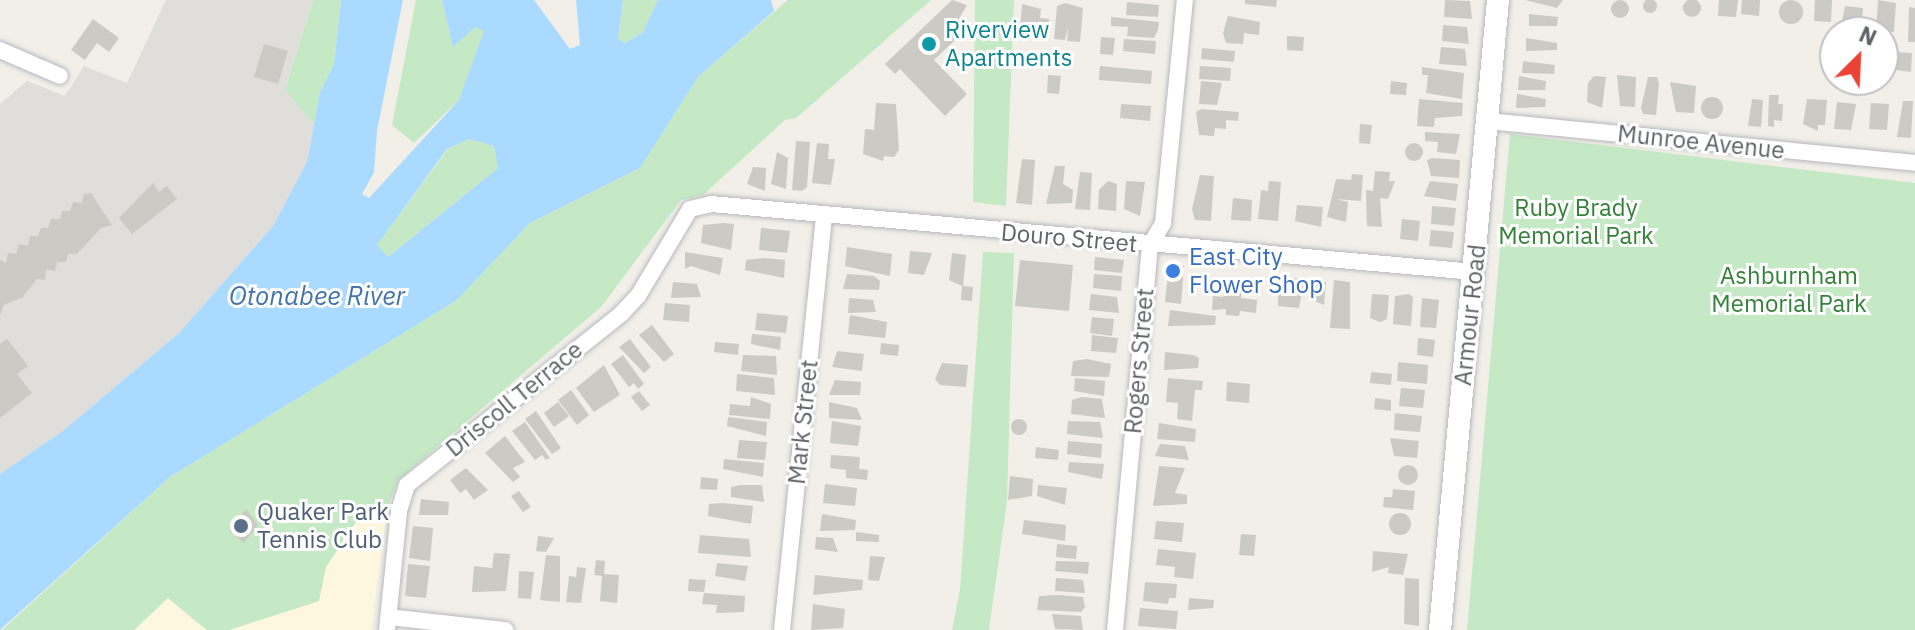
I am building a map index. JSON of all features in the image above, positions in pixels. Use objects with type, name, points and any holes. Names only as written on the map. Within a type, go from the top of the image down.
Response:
[{"type":"main road","name":"Armour Road","points":[[1440,630],[1498,0]]},
{"type":"street","name":"Rogers Street","points":[[1115,630],[1150,245],[1163,223],[1185,0]]},
{"type":"street","points":[[0,50],[60,76]]},
{"type":"street","name":"Munroe Avenue","points":[[1488,121],[1915,163]]},
{"type":"street","name":"Douro Street","points":[[711,204],[1475,272]]},
{"type":"street","name":"Driscoll Terrace","points":[[388,623],[399,511],[407,485],[621,314],[638,296],[679,222],[690,209],[711,204]]},
{"type":"street","name":"Mark Street","points":[[782,630],[824,215]]},
{"type":"street","points":[[388,623],[505,630]]},
{"type":"shaded area","points":[[166,0],[313,0],[285,89],[314,124],[307,162],[273,226],[179,333],[64,430],[0,474],[0,104],[27,81],[65,96],[84,66],[127,83]]},
{"type":"shaded area","points":[[387,509],[371,630],[229,630],[319,601],[326,567],[360,516]]},
{"type":"shaded area","points":[[168,598],[194,621],[207,630],[134,630]]},
{"type":"green space","points":[[313,0],[341,0],[334,64],[320,92],[314,124],[285,90]]},
{"type":"green space","points":[[416,0],[442,0],[453,46],[475,27],[485,31],[459,100],[414,143],[392,125]]},
{"type":"green space","points":[[623,0],[658,0],[643,32],[625,43],[618,39]]},
{"type":"green space","points":[[788,0],[931,0],[796,118],[785,120],[703,195],[681,200],[601,307],[398,480],[387,509],[360,516],[326,567],[319,601],[229,630],[207,630],[168,598],[134,630],[2,630],[170,477],[457,300],[530,223],[640,168],[698,77]]},
{"type":"green space","points":[[975,0],[1014,0],[1006,206],[973,202]]},
{"type":"green space","name":"Ashburnham Memorial Park","points":[[1510,134],[1915,183],[1915,630],[1467,630]]},
{"type":"green space","points":[[469,139],[494,146],[498,168],[388,257],[376,246],[448,149]]},
{"type":"green space","points":[[983,252],[1014,253],[1007,501],[989,630],[952,630],[960,590]]},
{"type":"water","name":"Otonabee River","points":[[341,0],[403,0],[377,131],[374,172],[362,194],[369,198],[459,100],[484,31],[475,27],[453,47],[442,0],[534,0],[570,49],[580,45],[576,0],[623,0],[618,39],[625,43],[643,32],[658,0],[771,0],[774,11],[698,77],[640,168],[530,223],[457,300],[170,477],[0,630],[0,474],[64,430],[179,333],[273,226],[307,162],[320,92],[334,64]],"holes":[[[469,139],[494,146],[498,168],[388,257],[377,245],[447,149]]]},
{"type":"building","points":[[1650,-1],[1657,6],[1650,13],[1643,6]]},
{"type":"building","points":[[1692,-1],[1701,8],[1692,17],[1683,8]]},
{"type":"building","name":"Riverview Apartments","points":[[952,0],[967,5],[959,19],[968,28],[934,60],[967,94],[945,116],[900,69],[895,74],[885,64]]},
{"type":"building","points":[[1245,0],[1277,0],[1276,7],[1245,4]]},
{"type":"building","points":[[1445,0],[1470,1],[1472,19],[1444,17]]},
{"type":"building","points":[[1525,0],[1563,0],[1557,8]]},
{"type":"building","points":[[1616,0],[1624,0],[1629,9],[1627,16],[1616,18],[1611,13],[1611,5]]},
{"type":"building","points":[[1719,0],[1738,0],[1736,17],[1718,16]]},
{"type":"building","points":[[1742,0],[1760,0],[1759,16],[1741,14]]},
{"type":"building","points":[[1791,0],[1802,7],[1803,12],[1796,23],[1791,24],[1780,17],[1779,12],[1786,1]]},
{"type":"building","points":[[1815,0],[1832,0],[1831,16],[1819,16],[1819,21],[1814,21]]},
{"type":"building","points":[[1878,0],[1896,3],[1895,16],[1877,16]]},
{"type":"building","points":[[1127,2],[1159,5],[1158,17],[1126,15]]},
{"type":"building","points":[[1065,3],[1083,8],[1080,42],[1067,41],[1068,27],[1065,40],[1054,39],[1057,6]]},
{"type":"building","points":[[1022,4],[1041,9],[1040,18],[1049,19],[1047,35],[1020,30]]},
{"type":"building","points":[[1845,6],[1863,8],[1862,16],[1843,16]]},
{"type":"building","points":[[1909,7],[1915,8],[1915,42],[1908,42]]},
{"type":"building","points":[[1529,14],[1558,17],[1557,26],[1529,26]]},
{"type":"building","points":[[1228,16],[1260,22],[1259,35],[1244,33],[1243,44],[1226,43],[1223,33]]},
{"type":"building","points":[[1111,17],[1159,22],[1158,30],[1154,38],[1127,36],[1128,27],[1111,26]]},
{"type":"building","points":[[93,19],[119,38],[109,52],[97,43],[85,60],[71,50]]},
{"type":"building","points":[[1443,25],[1467,27],[1469,44],[1442,41]]},
{"type":"building","points":[[1287,36],[1304,37],[1303,51],[1287,50]]},
{"type":"building","points":[[1101,37],[1115,38],[1113,55],[1100,54]]},
{"type":"building","points":[[1526,38],[1557,43],[1557,50],[1526,51]]},
{"type":"building","points":[[1124,39],[1156,41],[1155,54],[1123,51]]},
{"type":"building","points":[[264,44],[288,51],[278,84],[254,77]]},
{"type":"building","points":[[1441,47],[1465,49],[1467,66],[1439,64]]},
{"type":"building","points":[[1202,48],[1235,51],[1234,62],[1201,59]]},
{"type":"building","points":[[1899,52],[1912,53],[1911,72],[1899,70]]},
{"type":"building","points":[[1523,61],[1555,65],[1554,74],[1522,73]]},
{"type":"building","points":[[1100,66],[1152,71],[1151,84],[1099,80]]},
{"type":"building","points":[[1200,66],[1231,68],[1230,81],[1199,79]]},
{"type":"building","points":[[1422,67],[1464,73],[1462,99],[1426,93],[1428,75],[1422,75]]},
{"type":"building","points":[[1048,75],[1061,76],[1059,94],[1047,93]]},
{"type":"building","points":[[1617,75],[1636,77],[1635,107],[1620,106]]},
{"type":"building","points":[[1519,76],[1546,81],[1545,90],[1518,90]]},
{"type":"building","points":[[1594,76],[1606,77],[1602,108],[1587,102],[1588,83]]},
{"type":"building","points":[[1648,77],[1657,77],[1659,83],[1656,115],[1643,114],[1641,108]]},
{"type":"building","points":[[1201,81],[1222,83],[1217,105],[1199,104]]},
{"type":"building","points":[[1391,81],[1407,83],[1406,95],[1390,94]]},
{"type":"building","points":[[1670,82],[1696,86],[1694,113],[1676,112]]},
{"type":"building","points":[[1517,94],[1546,99],[1545,107],[1516,108]]},
{"type":"building","points":[[1769,95],[1779,95],[1778,104],[1783,104],[1782,121],[1774,120],[1774,127],[1768,126]]},
{"type":"building","points":[[1712,97],[1720,100],[1723,108],[1720,116],[1712,119],[1704,116],[1701,108],[1704,100]]},
{"type":"building","points":[[1419,99],[1463,103],[1462,116],[1435,118],[1434,127],[1417,126]]},
{"type":"building","points":[[1752,99],[1763,100],[1761,127],[1748,126]]},
{"type":"building","points":[[1807,99],[1827,100],[1825,125],[1818,125],[1818,131],[1803,124]]},
{"type":"building","points":[[1903,101],[1913,101],[1911,138],[1897,137]]},
{"type":"building","points":[[1837,102],[1856,104],[1851,130],[1834,129]]},
{"type":"building","points":[[876,103],[896,104],[899,150],[894,157],[884,156],[883,161],[863,154],[865,129],[874,130]]},
{"type":"building","points":[[1871,103],[1889,104],[1887,130],[1869,129]]},
{"type":"building","points":[[1121,104],[1151,106],[1150,121],[1120,118]]},
{"type":"building","points":[[1201,109],[1239,112],[1238,121],[1226,120],[1226,129],[1215,128],[1214,136],[1199,135],[1196,112]]},
{"type":"building","points":[[1360,124],[1372,125],[1370,144],[1359,143]]},
{"type":"building","points":[[1425,132],[1460,134],[1456,154],[1437,152],[1438,142],[1425,141]]},
{"type":"building","points":[[796,141],[810,142],[807,187],[802,191],[792,190]]},
{"type":"building","points":[[817,143],[829,144],[828,159],[835,159],[831,185],[812,183]]},
{"type":"building","points":[[1414,143],[1423,152],[1414,161],[1405,152]]},
{"type":"building","points":[[777,152],[788,158],[786,189],[771,184]]},
{"type":"building","points":[[1022,159],[1035,160],[1032,205],[1016,203]]},
{"type":"building","points":[[1427,160],[1460,160],[1459,178],[1431,176]]},
{"type":"building","points":[[1055,166],[1065,166],[1063,184],[1073,190],[1072,203],[1046,204]]},
{"type":"building","points":[[753,167],[766,168],[765,191],[747,184]]},
{"type":"building","points":[[1375,171],[1390,172],[1389,181],[1395,181],[1388,199],[1380,198],[1382,227],[1367,226],[1366,190],[1373,191]]},
{"type":"building","points":[[1080,172],[1092,173],[1090,210],[1075,209]]},
{"type":"building","points":[[1352,174],[1363,175],[1361,201],[1336,199],[1348,202],[1346,222],[1327,217],[1336,179],[1351,180]]},
{"type":"building","points":[[1200,175],[1214,176],[1211,221],[1195,220],[1192,209]]},
{"type":"building","points":[[1108,181],[1117,184],[1116,211],[1098,209],[1099,190]]},
{"type":"building","points":[[1126,181],[1145,182],[1140,216],[1124,209]]},
{"type":"building","points":[[1269,181],[1281,182],[1278,221],[1258,219],[1261,190],[1268,191]]},
{"type":"building","points":[[1430,181],[1458,184],[1456,201],[1424,196]]},
{"type":"building","points":[[153,183],[159,192],[167,186],[177,199],[132,234],[119,218]]},
{"type":"building","points":[[91,193],[112,225],[101,228],[77,254],[68,254],[66,262],[57,262],[55,271],[46,269],[45,280],[37,279],[23,297],[4,305],[0,315],[0,260],[6,263],[8,253],[16,254],[19,244],[28,246],[30,236],[38,236],[41,228],[48,228],[51,219],[60,219],[62,211],[70,211],[73,202],[81,203],[84,194]]},
{"type":"building","points":[[1233,198],[1252,200],[1251,221],[1231,220]]},
{"type":"building","points":[[1297,205],[1323,207],[1321,227],[1295,221]]},
{"type":"building","points":[[1432,206],[1456,208],[1454,226],[1431,224]]},
{"type":"building","points":[[1402,219],[1420,221],[1418,241],[1400,239]]},
{"type":"building","points":[[734,224],[731,250],[701,243],[703,225]]},
{"type":"building","points":[[761,228],[790,231],[787,253],[759,250]]},
{"type":"building","points":[[1431,230],[1454,232],[1452,248],[1429,246]]},
{"type":"building","points":[[847,247],[892,254],[890,276],[845,266]]},
{"type":"building","points":[[910,251],[932,253],[924,275],[908,273]]},
{"type":"building","points":[[685,252],[723,258],[720,275],[691,266],[685,269]]},
{"type":"building","points":[[952,253],[966,255],[963,286],[973,287],[972,301],[961,300],[962,286],[949,280]]},
{"type":"building","points":[[1095,257],[1124,260],[1122,273],[1094,270]]},
{"type":"building","points":[[746,260],[785,260],[784,278],[745,270]]},
{"type":"building","points":[[1020,260],[1073,265],[1069,311],[1015,306]]},
{"type":"building","points":[[1169,265],[1184,266],[1181,304],[1165,302]]},
{"type":"building","points":[[847,274],[874,276],[880,281],[879,290],[843,289]]},
{"type":"building","points":[[1094,274],[1122,276],[1121,291],[1093,288]]},
{"type":"building","points":[[1278,276],[1304,279],[1299,308],[1278,306]]},
{"type":"building","points":[[1334,280],[1350,282],[1350,329],[1330,328]]},
{"type":"building","points":[[1309,281],[1326,282],[1324,305],[1308,298]]},
{"type":"building","points":[[673,282],[697,284],[701,297],[671,298]]},
{"type":"building","points":[[1228,284],[1242,285],[1241,298],[1257,300],[1256,313],[1240,311],[1239,316],[1226,315],[1226,309],[1212,310],[1213,296],[1223,297]]},
{"type":"building","points":[[1091,294],[1117,297],[1119,313],[1089,310]]},
{"type":"building","points":[[1372,294],[1389,295],[1387,319],[1380,322],[1370,318]]},
{"type":"building","points":[[1409,294],[1413,297],[1411,326],[1393,324],[1395,296]]},
{"type":"building","points":[[849,298],[873,300],[876,312],[848,313]]},
{"type":"building","points":[[1422,298],[1439,300],[1436,328],[1420,327]]},
{"type":"building","points":[[665,303],[690,305],[689,322],[663,320]]},
{"type":"building","points":[[1170,310],[1216,316],[1215,325],[1168,326]]},
{"type":"building","points":[[757,313],[788,316],[786,333],[755,330]]},
{"type":"building","points":[[850,315],[887,322],[885,338],[848,334]]},
{"type":"building","points":[[1092,317],[1114,319],[1112,336],[1090,333]]},
{"type":"building","points":[[652,325],[674,354],[664,362],[639,335]]},
{"type":"building","points":[[752,334],[781,337],[780,350],[751,344]]},
{"type":"building","points":[[1092,335],[1118,338],[1116,353],[1091,351]]},
{"type":"building","points":[[1418,338],[1435,340],[1433,357],[1417,355]]},
{"type":"building","points":[[7,339],[28,366],[17,374],[32,393],[0,418],[0,344]]},
{"type":"building","points":[[630,339],[651,367],[644,373],[619,347]]},
{"type":"building","points":[[715,342],[739,344],[738,355],[714,352]]},
{"type":"building","points":[[881,343],[899,345],[898,356],[880,354]]},
{"type":"building","points":[[837,351],[864,354],[862,371],[832,367]]},
{"type":"building","points":[[1165,352],[1193,355],[1199,358],[1198,368],[1164,370]]},
{"type":"building","points":[[623,355],[644,384],[638,389],[634,383],[629,387],[611,364]]},
{"type":"building","points":[[743,355],[776,356],[777,375],[741,371]]},
{"type":"building","points":[[1087,359],[1111,364],[1109,377],[1071,376],[1073,361]]},
{"type":"building","points":[[1398,362],[1428,365],[1427,384],[1397,381]]},
{"type":"building","points":[[942,363],[968,365],[966,387],[940,385],[935,379]]},
{"type":"building","points":[[604,365],[620,395],[594,412],[576,388]]},
{"type":"building","points":[[1371,372],[1392,374],[1391,385],[1370,383]]},
{"type":"building","points":[[737,374],[774,378],[775,395],[736,391]]},
{"type":"building","points":[[1075,378],[1105,381],[1104,396],[1074,391]]},
{"type":"building","points":[[1168,378],[1203,381],[1202,390],[1195,390],[1192,421],[1177,419],[1178,403],[1166,402]]},
{"type":"building","points":[[835,380],[861,382],[860,395],[829,395]]},
{"type":"building","points":[[1227,382],[1250,384],[1249,403],[1226,401]]},
{"type":"building","points":[[1401,388],[1425,390],[1423,408],[1399,406]]},
{"type":"building","points":[[571,390],[589,415],[577,425],[558,400]]},
{"type":"building","points":[[639,391],[650,405],[642,411],[631,397]]},
{"type":"building","points":[[751,397],[771,404],[770,419],[729,415],[730,404],[750,406]]},
{"type":"building","points":[[1082,397],[1102,399],[1105,418],[1071,414],[1072,400]]},
{"type":"building","points":[[1375,398],[1391,400],[1391,411],[1374,409]]},
{"type":"building","points":[[558,402],[569,416],[554,427],[544,413]]},
{"type":"building","points":[[829,402],[857,408],[862,420],[829,418]]},
{"type":"building","points":[[536,411],[561,448],[552,454],[525,419]]},
{"type":"building","points":[[1395,413],[1422,416],[1420,432],[1394,430]]},
{"type":"building","points":[[728,417],[767,422],[766,436],[727,426]]},
{"type":"building","points":[[1019,419],[1025,421],[1025,433],[1019,435],[1013,433],[1011,427],[1013,421]]},
{"type":"building","points":[[832,421],[861,426],[858,446],[830,443]]},
{"type":"building","points":[[1068,421],[1100,422],[1103,438],[1067,434]]},
{"type":"building","points":[[525,422],[550,458],[546,460],[542,455],[535,460],[512,431]]},
{"type":"building","points":[[1159,423],[1196,429],[1195,442],[1157,439]]},
{"type":"building","points":[[505,436],[525,462],[513,468],[520,477],[513,482],[485,453]]},
{"type":"building","points":[[1390,438],[1419,441],[1417,458],[1394,456]]},
{"type":"building","points":[[739,440],[767,442],[765,460],[737,458]]},
{"type":"building","points":[[1068,441],[1102,444],[1101,458],[1067,454]]},
{"type":"building","points":[[1160,444],[1185,446],[1189,460],[1155,456]]},
{"type":"building","points":[[1036,447],[1059,450],[1058,460],[1035,458]]},
{"type":"building","points":[[831,455],[860,457],[859,469],[868,470],[867,480],[846,478],[846,470],[830,468]]},
{"type":"building","points":[[724,459],[764,463],[763,477],[723,469]]},
{"type":"building","points":[[1069,462],[1104,464],[1102,479],[1068,472]]},
{"type":"building","points":[[1408,465],[1415,468],[1418,475],[1415,482],[1408,485],[1401,482],[1398,475],[1401,468]]},
{"type":"building","points":[[1159,466],[1185,468],[1175,493],[1187,495],[1187,504],[1153,506]]},
{"type":"building","points":[[466,468],[488,490],[474,500],[466,489],[460,493],[450,480]]},
{"type":"building","points":[[1010,476],[1033,479],[1032,496],[1008,500]]},
{"type":"building","points":[[701,477],[718,479],[717,490],[700,489]]},
{"type":"building","points":[[825,484],[857,488],[855,506],[823,503]]},
{"type":"building","points":[[762,485],[764,502],[731,497],[731,487]]},
{"type":"building","points":[[1038,485],[1067,488],[1065,505],[1037,496]]},
{"type":"building","points":[[1393,489],[1415,491],[1413,510],[1383,507],[1384,497],[1392,497]]},
{"type":"building","points":[[519,491],[531,507],[523,512],[511,496]]},
{"type":"building","points":[[421,499],[449,502],[448,515],[419,515]]},
{"type":"building","points":[[709,504],[753,506],[751,524],[708,516]]},
{"type":"building","points":[[246,509],[258,525],[244,543],[229,531]]},
{"type":"building","points":[[1400,513],[1408,516],[1411,524],[1408,532],[1400,535],[1392,532],[1389,524],[1392,516]]},
{"type":"building","points":[[822,514],[856,520],[855,530],[820,531]]},
{"type":"building","points":[[1024,520],[1066,525],[1065,541],[1022,534]]},
{"type":"building","points":[[1156,521],[1184,523],[1182,542],[1154,539]]},
{"type":"building","points":[[413,526],[433,528],[430,561],[409,558]]},
{"type":"building","points":[[856,532],[879,535],[879,542],[856,541]]},
{"type":"building","points":[[1241,534],[1256,535],[1254,556],[1239,555]]},
{"type":"building","points":[[700,535],[749,539],[751,557],[698,553]]},
{"type":"building","points":[[538,536],[554,538],[546,552],[536,551]]},
{"type":"building","points":[[816,537],[833,538],[838,552],[815,549]]},
{"type":"building","points":[[1057,544],[1077,546],[1076,559],[1056,557]]},
{"type":"building","points":[[1158,549],[1196,553],[1193,579],[1174,577],[1175,567],[1156,565]]},
{"type":"building","points":[[1373,551],[1408,554],[1403,575],[1388,573],[1389,567],[1372,572]]},
{"type":"building","points":[[494,553],[510,554],[506,591],[472,592],[474,566],[492,568]]},
{"type":"building","points":[[546,555],[560,556],[560,602],[540,600]]},
{"type":"building","points":[[870,556],[885,557],[879,581],[868,580]]},
{"type":"building","points":[[596,560],[605,561],[604,574],[619,575],[617,603],[600,601],[602,576],[594,575]]},
{"type":"building","points":[[1056,561],[1089,562],[1088,574],[1055,571]]},
{"type":"building","points":[[717,563],[748,566],[745,581],[715,576]]},
{"type":"building","points":[[408,564],[430,566],[426,598],[405,596]]},
{"type":"building","points":[[577,567],[586,568],[581,603],[566,602],[569,576],[576,577]]},
{"type":"building","points":[[519,571],[534,572],[531,599],[518,598]]},
{"type":"building","points":[[815,575],[863,580],[862,590],[813,595]]},
{"type":"building","points":[[1056,578],[1083,580],[1085,593],[1055,591]]},
{"type":"building","points":[[1405,578],[1419,579],[1419,626],[1404,624]]},
{"type":"building","points":[[689,579],[706,580],[704,592],[688,591]]},
{"type":"building","points":[[1145,582],[1177,584],[1176,598],[1169,598],[1168,604],[1143,601]]},
{"type":"building","points":[[704,593],[745,596],[744,612],[716,613],[717,605],[702,604]]},
{"type":"building","points":[[1039,596],[1083,597],[1085,607],[1081,612],[1037,610]]},
{"type":"building","points":[[1189,598],[1214,600],[1213,608],[1188,610]]},
{"type":"building","points":[[813,604],[845,609],[843,628],[811,630]]},
{"type":"building","points":[[1140,608],[1178,611],[1176,629],[1138,626]]},
{"type":"building","points":[[1052,614],[1081,616],[1083,630],[1055,629]]},
{"type":"place","name":"Riverview Apartments","points":[[929,44]]},
{"type":"place","name":"East City Flower Shop","points":[[1173,271]]},
{"type":"place","name":"Quaker Park Tennis Club","points":[[241,526]]},
{"type":"park label","name":"Ruby Brady Memorial Park","points":[[1576,222]]}]
